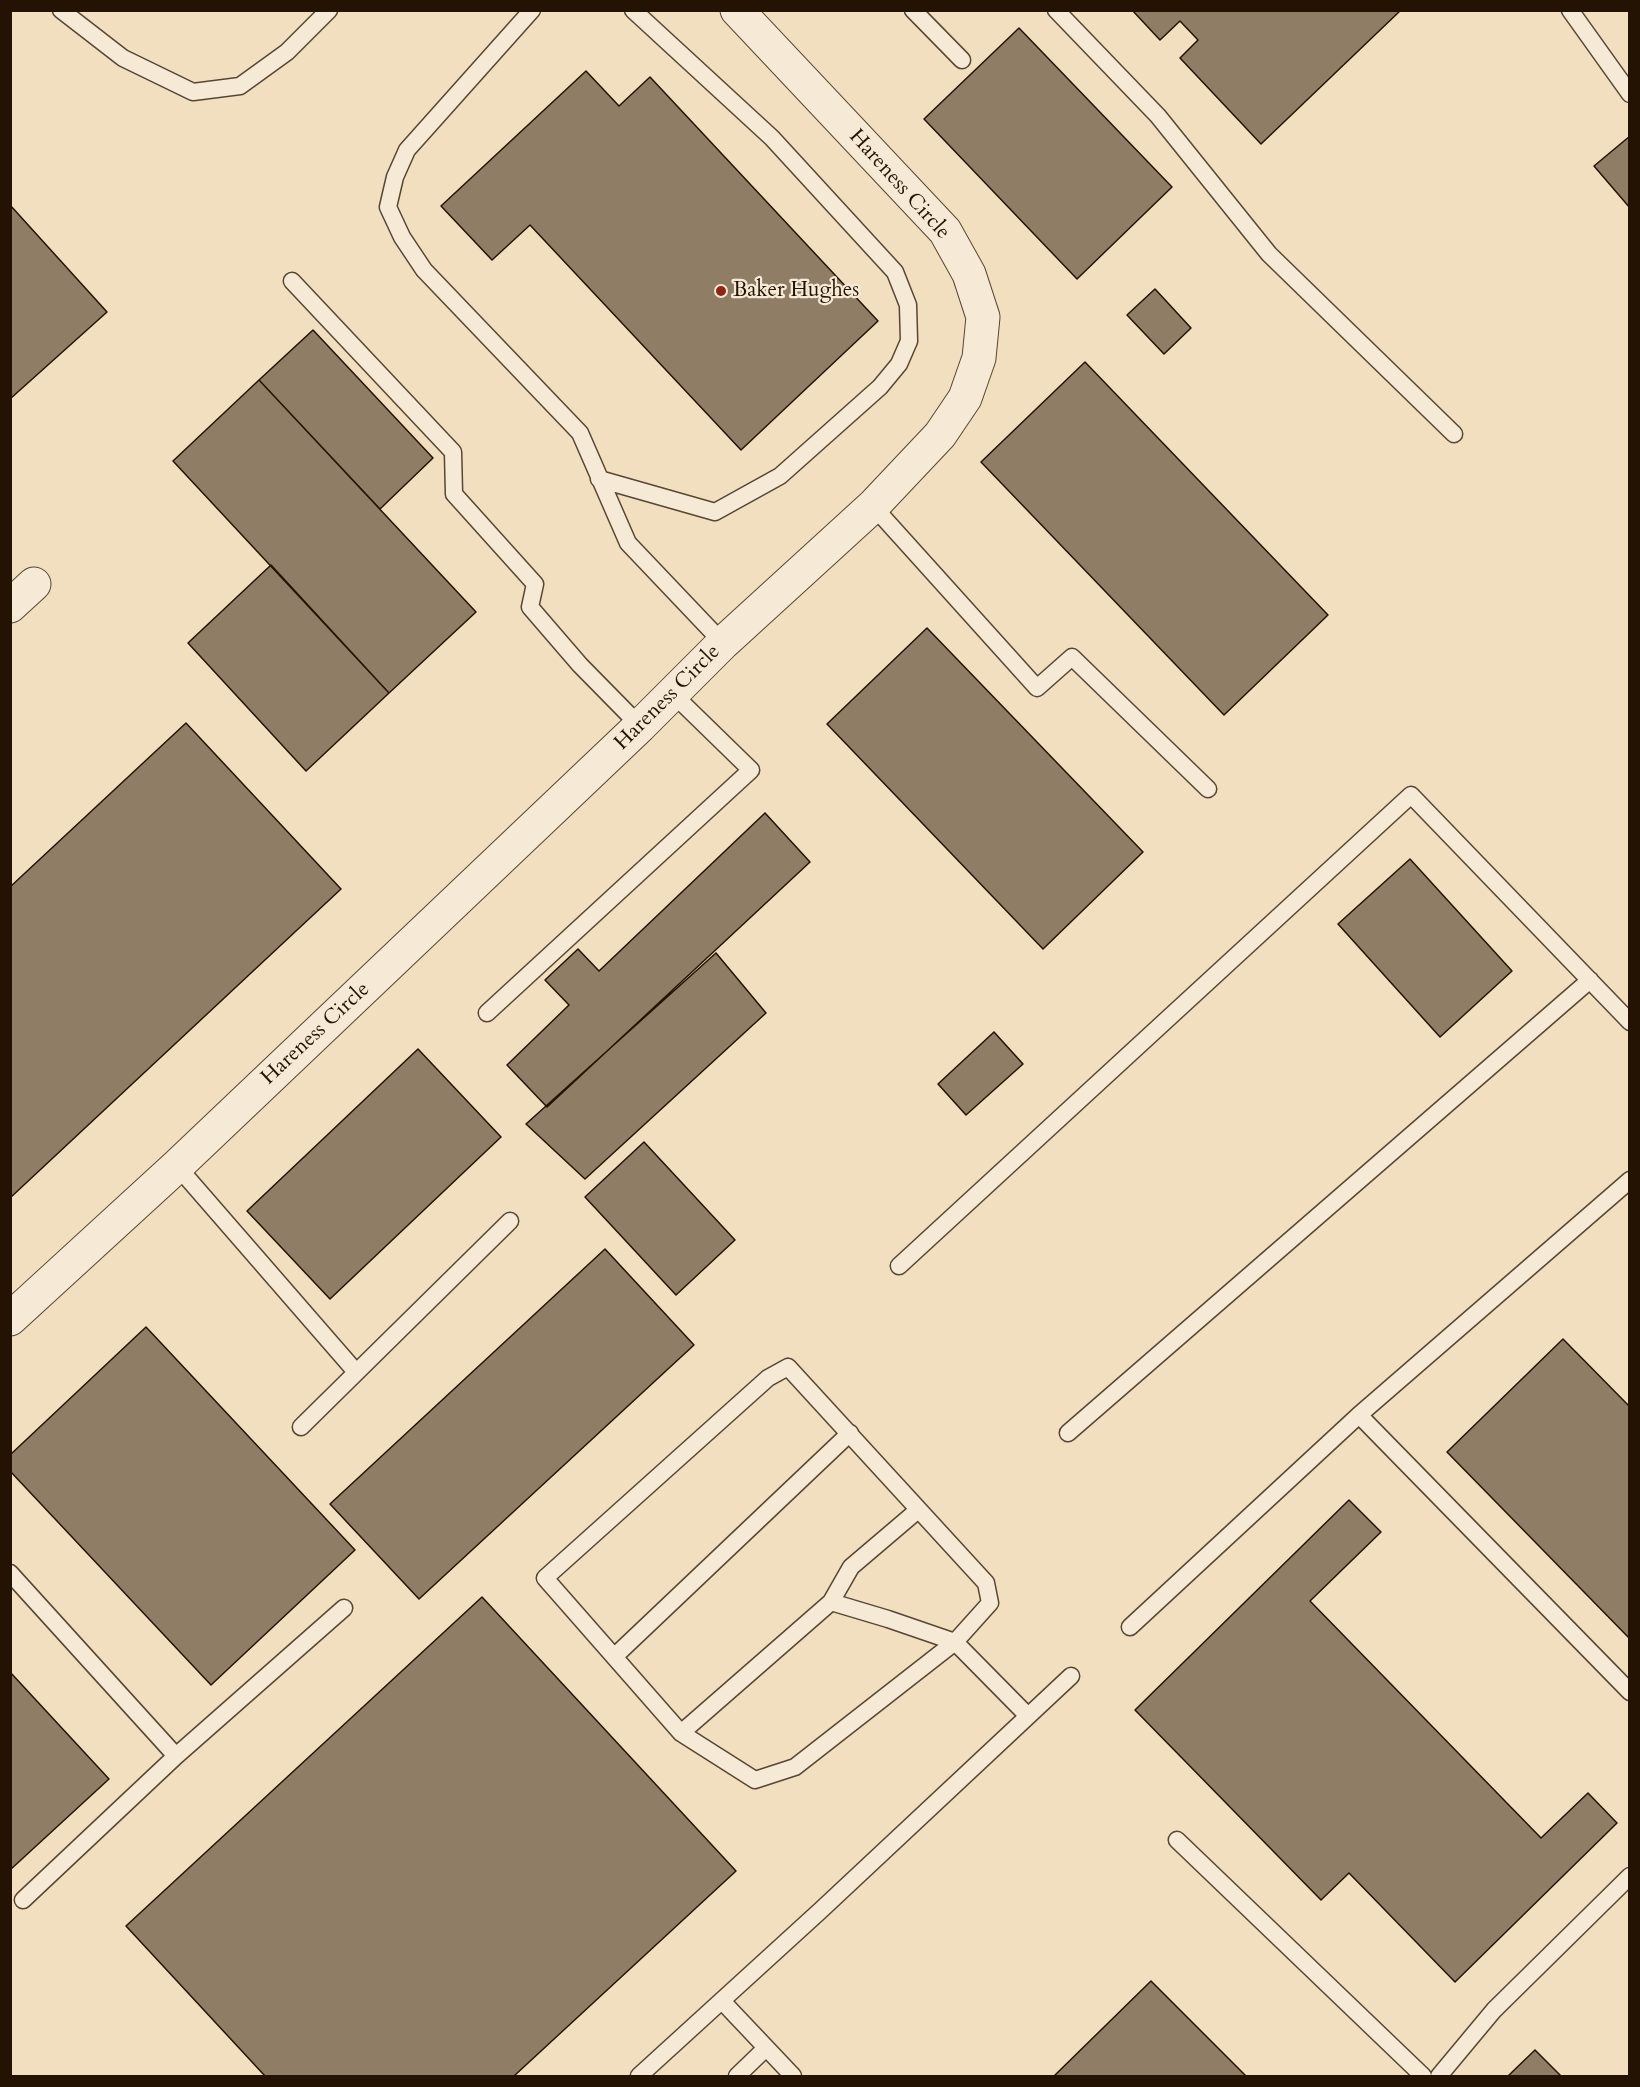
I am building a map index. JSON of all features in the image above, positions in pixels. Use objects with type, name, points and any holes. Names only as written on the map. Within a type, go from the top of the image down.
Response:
[{"type":"street","name":"Hareness Circle","points":[[10,1319],[177,1166],[640,726],[723,643],[873,506],[940,435],[965,398],[979,358],[983,317],[969,274],[945,231],[737,10]]},
{"type":"street","points":[[10,606],[34,584]]},
{"type":"lane","points":[[61,10],[123,57],[193,92],[240,86],[287,52],[329,10]]},
{"type":"lane","points":[[532,10],[407,150],[395,177],[388,207],[402,237],[424,270],[580,433],[628,543],[723,643]]},
{"type":"lane","points":[[599,479],[715,512],[780,476],[880,387],[899,364],[909,340],[909,305],[895,272],[772,138],[633,10]]},
{"type":"lane","points":[[913,10],[962,60]]},
{"type":"lane","points":[[1056,10],[1158,116],[1269,254],[1454,434]]},
{"type":"lane","points":[[1570,10],[1629,94]]},
{"type":"lane","points":[[292,281],[453,452],[454,494],[535,584],[530,607],[580,665],[640,726]]},
{"type":"lane","points":[[873,506],[1037,688],[1072,657],[1208,789]]},
{"type":"lane","points":[[487,1013],[751,770],[673,694]]},
{"type":"lane","points":[[898,1266],[1411,795],[1629,1022]]},
{"type":"lane","points":[[1068,1433],[1590,980]]},
{"type":"lane","points":[[177,1166],[356,1372]]},
{"type":"lane","points":[[1130,1627],[1359,1415],[1629,1180]]},
{"type":"lane","points":[[301,1427],[510,1221]]},
{"type":"lane","points":[[788,1367],[850,1433],[986,1582],[990,1603],[955,1642],[795,1767],[754,1780],[681,1733],[545,1578],[768,1378],[788,1367]]},
{"type":"lane","points":[[1359,1415],[1629,1692]]},
{"type":"lane","points":[[615,1656],[850,1433]]},
{"type":"lane","points":[[681,1733],[831,1602],[852,1567],[918,1510]]},
{"type":"lane","points":[[10,1573],[176,1756]]},
{"type":"lane","points":[[831,1602],[888,1618],[955,1642],[1029,1716]]},
{"type":"lane","points":[[22,1900],[176,1756],[344,1608]]},
{"type":"lane","points":[[639,2076],[1071,1676]]},
{"type":"lane","points":[[1177,1840],[1423,2076]]},
{"type":"lane","points":[[1439,2076],[1494,2010],[1629,1876]]},
{"type":"lane","points":[[722,2001],[793,2076]]},
{"type":"lane","points":[[737,2076],[766,2048]]},
{"type":"building","points":[[1132,10],[1401,10],[1261,144],[1180,58],[1198,40],[1180,21],[1160,40]]},
{"type":"building","points":[[1019,28],[1172,187],[1077,279],[924,119]]},
{"type":"building","name":"Baker Hughes","points":[[586,71],[619,106],[650,77],[878,321],[741,450],[530,225],[492,260],[441,206]]},
{"type":"building","points":[[1630,136],[1630,208],[1594,166]]},
{"type":"building","points":[[10,205],[107,312],[10,399]]},
{"type":"building","points":[[1155,289],[1191,328],[1164,354],[1127,315]]},
{"type":"building","points":[[313,330],[433,458],[380,509],[259,380]]},
{"type":"building","points":[[1085,362],[1328,615],[1224,715],[981,462]]},
{"type":"building","points":[[259,380],[476,612],[389,693],[173,461]]},
{"type":"building","points":[[271,565],[389,693],[306,771],[188,643]]},
{"type":"building","points":[[927,628],[1143,852],[1043,949],[827,724]]},
{"type":"building","points":[[186,723],[341,889],[10,1198],[10,887]]},
{"type":"building","points":[[765,813],[810,862],[547,1107],[507,1065],[569,1005],[545,980],[578,949],[599,971]]},
{"type":"building","points":[[1410,859],[1512,971],[1440,1037],[1338,924]]},
{"type":"building","points":[[716,953],[766,1013],[585,1179],[526,1124]]},
{"type":"building","points":[[994,1032],[1023,1064],[966,1115],[938,1084]]},
{"type":"building","points":[[418,1049],[501,1137],[330,1299],[247,1211]]},
{"type":"building","points":[[644,1142],[735,1240],[676,1295],[585,1197]]},
{"type":"building","points":[[605,1249],[694,1345],[419,1599],[330,1504]]},
{"type":"building","points":[[146,1327],[355,1550],[211,1685],[10,1471],[10,1455]]},
{"type":"building","points":[[1563,1339],[1630,1407],[1630,1639],[1447,1452]]},
{"type":"building","points":[[1349,1500],[1381,1532],[1310,1601],[1541,1838],[1588,1793],[1617,1823],[1455,1982],[1349,1873],[1321,1900],[1135,1710]]},
{"type":"building","points":[[482,1597],[736,1871],[514,2076],[265,2076],[126,1926]]},
{"type":"building","points":[[10,1672],[109,1779],[10,1870]]},
{"type":"building","points":[[1151,1981],[1246,2076],[1054,2076]]},
{"type":"building","points":[[1535,2050],[1561,2076],[1508,2076]]},
{"type":"place","name":"Baker Hughes","points":[[721,291]]}]
